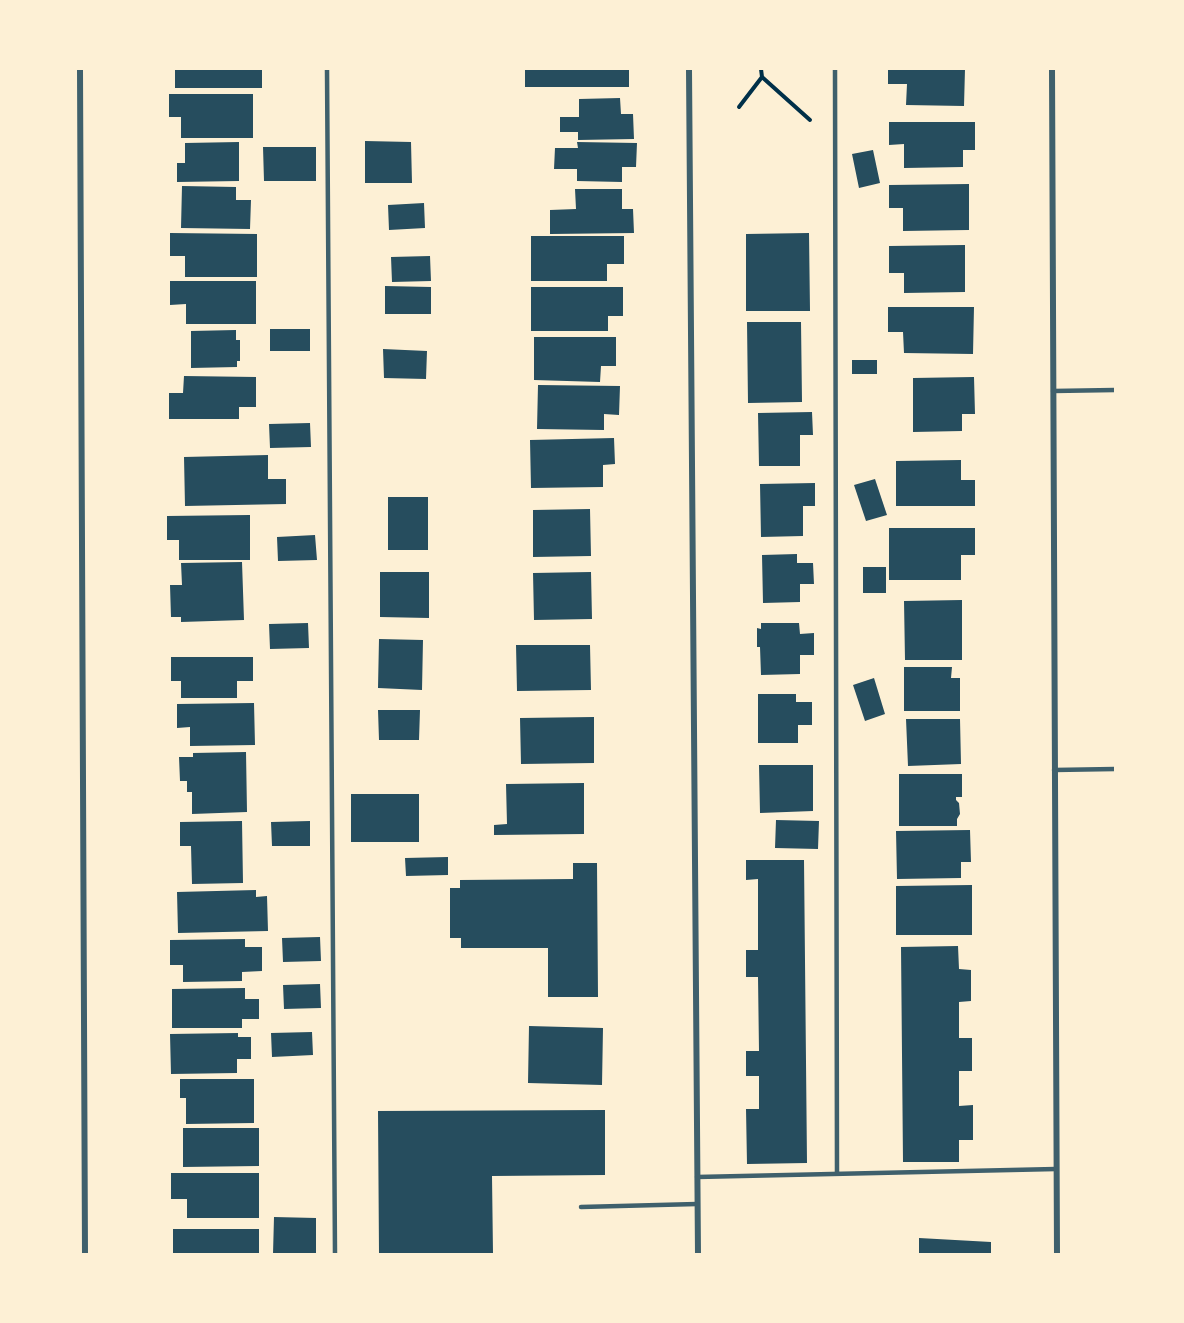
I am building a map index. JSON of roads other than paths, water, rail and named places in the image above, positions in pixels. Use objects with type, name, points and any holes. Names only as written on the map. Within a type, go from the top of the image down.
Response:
[{"type":"street","points":[[80,69],[85,1254]]},
{"type":"street","points":[[689,69],[698,1254]]},
{"type":"street","points":[[1052,69],[1057,1254]]},
{"type":"lane","points":[[327,69],[335,1254]]},
{"type":"lane","points":[[836,69],[837,1174]]},
{"type":"lane","points":[[1053,391],[1115,390]]},
{"type":"lane","points":[[1054,770],[1115,769]]},
{"type":"lane","points":[[697,1177],[1056,1169]]},
{"type":"lane","points":[[581,1207],[697,1204]]}]
